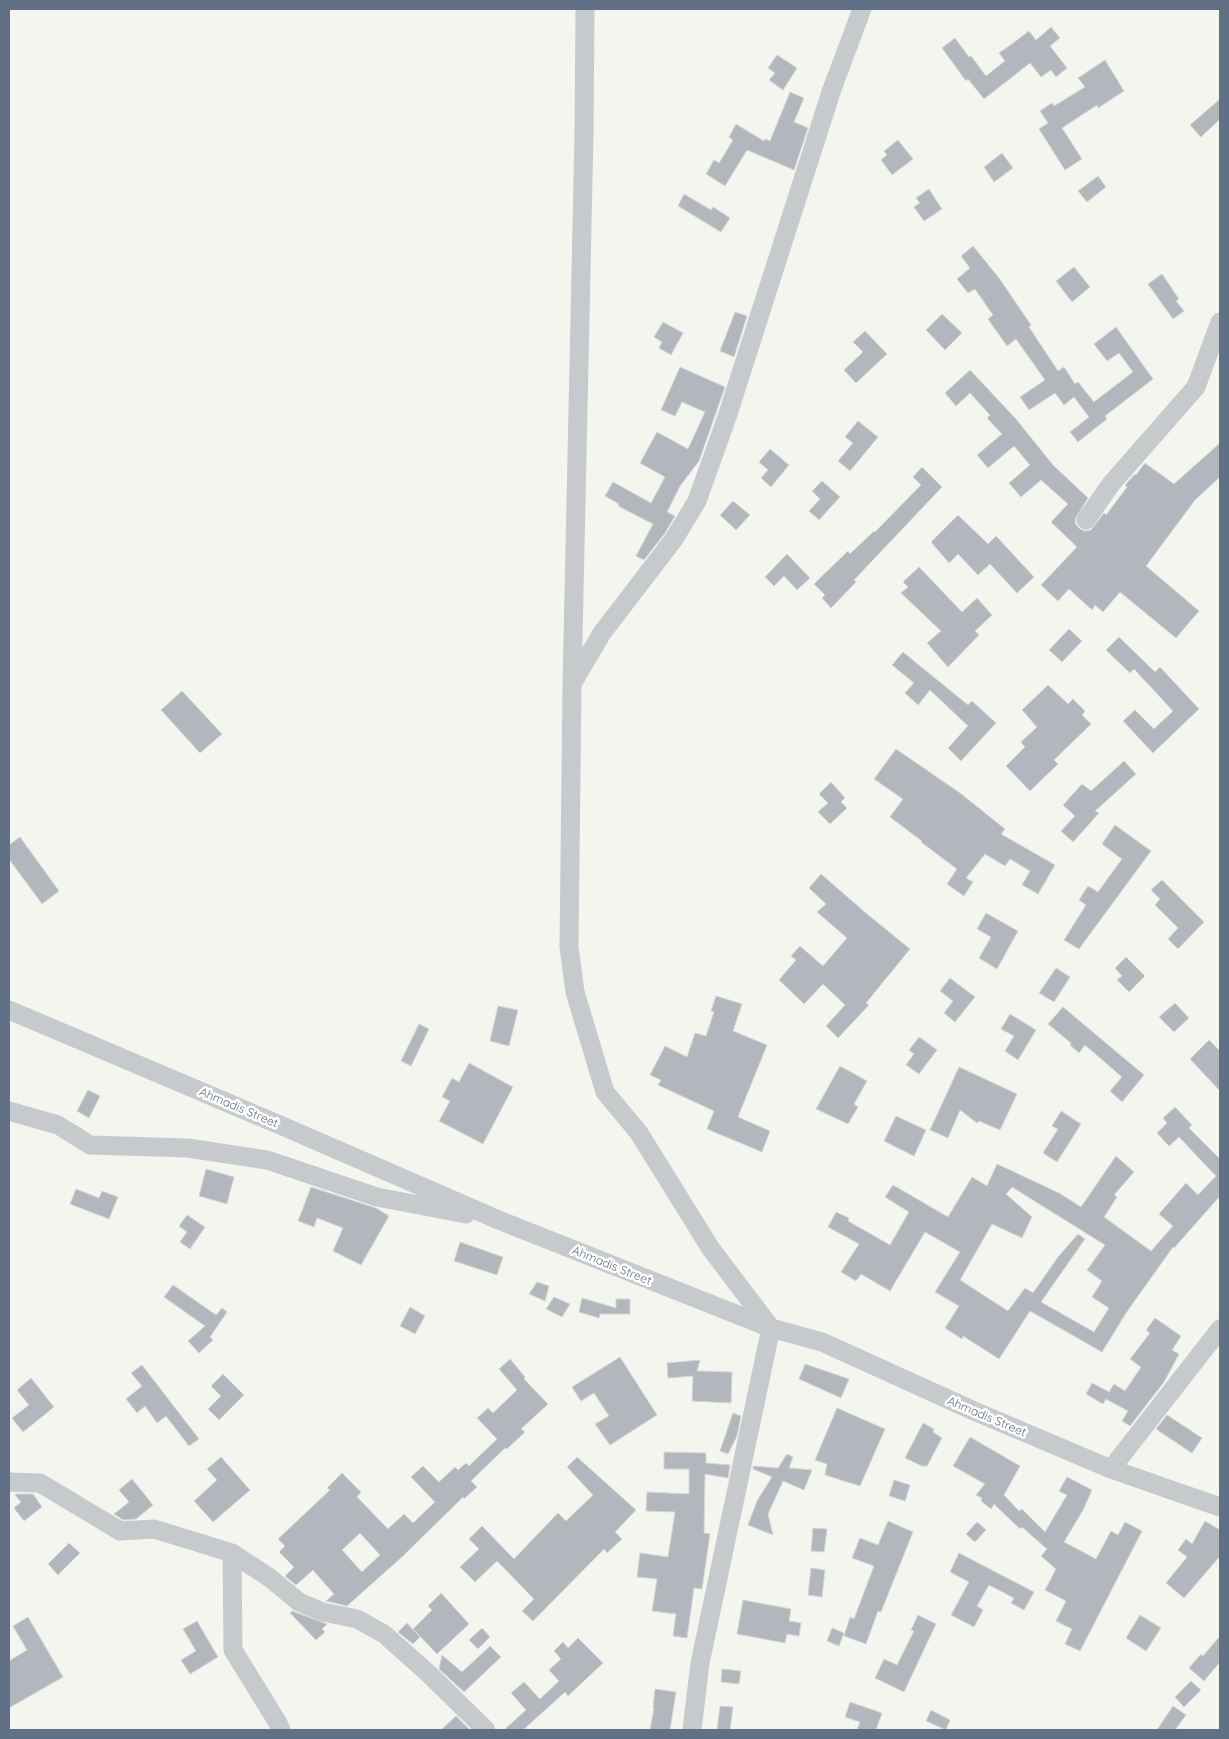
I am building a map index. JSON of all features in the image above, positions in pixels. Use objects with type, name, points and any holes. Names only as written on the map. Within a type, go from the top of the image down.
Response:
[{"type":"street","points":[[585,9],[569,948],[575,992],[605,1092],[639,1132],[711,1249],[771,1328],[700,1662],[692,1730]]},
{"type":"street","points":[[572,684],[602,633],[674,539],[697,501],[727,417],[832,89],[862,9]]},
{"type":"street","points":[[1086,520],[1117,477],[1196,387],[1220,322]]},
{"type":"street","name":"Ahmadis Street","points":[[9,1010],[501,1221],[771,1328],[822,1342],[974,1411],[1112,1469],[1220,1507]]},
{"type":"street","points":[[9,1111],[58,1125],[90,1145],[188,1148],[267,1160],[377,1197],[501,1221]]},
{"type":"street","points":[[1112,1469],[1220,1330]]},
{"type":"street","points":[[9,1482],[40,1483],[120,1531],[154,1529],[232,1553],[270,1578],[299,1602],[323,1612],[357,1619],[384,1634],[429,1674],[486,1730]]},
{"type":"street","points":[[232,1553],[233,1650],[281,1730]]},
{"type":"building","points":[[1051,27],[1060,38],[1050,46],[1067,68],[1056,77],[1051,70],[1041,77],[1030,63],[984,99],[968,79],[966,81],[942,48],[955,38],[986,76],[1005,61],[999,53],[1029,31],[1036,40]]},
{"type":"building","points":[[777,55],[797,68],[783,90],[769,80],[775,73],[768,68]]},
{"type":"building","points":[[1105,60],[1124,91],[1098,108],[1097,105],[1062,128],[1082,159],[1065,170],[1039,129],[1048,123],[1040,111],[1052,103],[1054,106],[1085,87],[1078,78]]},
{"type":"building","points":[[790,92],[804,98],[794,122],[808,128],[794,170],[747,150],[725,186],[706,174],[714,160],[719,163],[733,140],[729,137],[736,124],[764,141],[765,139],[770,141]]},
{"type":"building","points":[[1220,99],[1220,119],[1201,137],[1190,125]]},
{"type":"building","points":[[898,140],[913,159],[892,175],[881,160],[887,155],[884,151]]},
{"type":"building","points":[[1002,153],[1013,168],[994,182],[984,167]]},
{"type":"building","points":[[1098,176],[1106,187],[1087,202],[1078,191]]},
{"type":"building","points":[[929,189],[942,209],[924,221],[914,207],[920,203],[916,198]]},
{"type":"building","points":[[684,194],[711,210],[713,207],[730,218],[721,232],[678,206]]},
{"type":"building","points":[[973,246],[999,278],[1031,325],[1029,327],[1058,371],[1064,367],[1075,384],[1078,382],[1094,402],[1133,372],[1119,353],[1107,361],[1094,344],[1116,327],[1153,379],[1105,416],[1107,419],[1078,442],[1070,432],[1089,417],[1074,397],[1064,405],[1055,393],[1029,410],[1020,397],[1045,380],[1016,339],[1007,346],[988,319],[993,315],[975,289],[968,293],[957,279],[970,268],[961,256]]},
{"type":"building","points":[[1074,267],[1090,287],[1072,302],[1056,281]]},
{"type":"building","points":[[1162,274],[1179,299],[1176,301],[1184,311],[1173,319],[1148,284]]},
{"type":"building","points":[[735,312],[747,316],[734,357],[720,351]]},
{"type":"building","points":[[942,314],[962,333],[945,350],[926,330]]},
{"type":"building","points":[[663,322],[683,333],[671,355],[659,348],[662,342],[654,337]]},
{"type":"building","points":[[865,331],[887,354],[856,383],[844,370],[863,352],[853,342]]},
{"type":"building","points":[[680,367],[725,387],[699,461],[680,486],[667,512],[675,516],[665,533],[644,560],[636,556],[653,524],[618,506],[619,504],[605,496],[613,482],[651,503],[665,477],[640,463],[657,432],[688,449],[705,412],[682,402],[675,416],[661,410]]},
{"type":"building","points":[[970,370],[1016,419],[1053,465],[1088,498],[1075,519],[1076,525],[1085,531],[1091,530],[1104,513],[1106,515],[1127,487],[1125,485],[1145,463],[1174,484],[1220,443],[1220,477],[1195,500],[1146,566],[1199,611],[1176,638],[1120,592],[1103,612],[1095,605],[1092,610],[1069,589],[1058,601],[1041,585],[1077,547],[1051,522],[1068,504],[1041,480],[1021,497],[1009,483],[1030,465],[1014,446],[988,468],[977,455],[1002,434],[987,418],[990,415],[970,393],[956,406],[945,393]]},
{"type":"building","points":[[858,421],[878,437],[850,471],[838,461],[853,443],[845,437]]},
{"type":"building","points":[[770,449],[789,465],[771,487],[761,478],[768,470],[759,462]]},
{"type":"building","points":[[922,467],[942,487],[854,580],[856,582],[831,608],[822,598],[825,595],[814,584],[848,551],[850,554],[875,532],[921,485],[913,477]]},
{"type":"building","points":[[822,481],[840,497],[819,520],[809,511],[820,499],[812,491]]},
{"type":"building","points":[[733,501],[750,515],[736,530],[720,515]]},
{"type":"building","points":[[958,515],[988,544],[996,536],[1034,577],[1017,593],[990,564],[978,575],[958,554],[949,563],[931,542]]},
{"type":"building","points":[[787,554],[810,578],[797,590],[784,576],[774,586],[765,577]]},
{"type":"building","points":[[919,567],[962,612],[977,598],[992,615],[975,631],[979,635],[948,667],[927,643],[941,631],[901,593],[908,587],[903,582]]},
{"type":"building","points":[[1069,629],[1082,641],[1062,662],[1049,650]]},
{"type":"building","points":[[1119,637],[1155,672],[1160,667],[1199,709],[1153,753],[1123,721],[1135,710],[1154,729],[1173,711],[1134,669],[1130,673],[1106,650]]},
{"type":"building","points":[[903,652],[968,705],[972,701],[996,723],[961,761],[948,748],[968,726],[930,690],[918,705],[905,693],[914,683],[892,665]]},
{"type":"building","points":[[1048,685],[1068,704],[1073,699],[1085,711],[1082,715],[1091,724],[1054,760],[1058,764],[1030,791],[1006,766],[1025,747],[1021,742],[1037,727],[1022,710]]},
{"type":"building","points":[[182,691],[222,734],[200,753],[161,710]]},
{"type":"building","points":[[896,749],[960,793],[1005,829],[1001,834],[1055,865],[1038,894],[1022,885],[1030,871],[1010,859],[1005,866],[985,854],[966,878],[973,882],[964,896],[947,884],[957,869],[890,817],[903,799],[874,779]]},
{"type":"building","points":[[1124,761],[1136,774],[1095,811],[1099,813],[1073,842],[1061,831],[1075,816],[1063,805],[1082,784],[1091,791]]},
{"type":"building","points":[[831,782],[845,798],[841,802],[847,808],[830,824],[818,812],[828,803],[819,794]]},
{"type":"building","points":[[1115,825],[1151,851],[1079,949],[1064,940],[1086,905],[1079,900],[1088,886],[1098,892],[1122,859],[1102,844]]},
{"type":"building","points":[[20,837],[59,891],[42,904],[9,859],[9,845]]},
{"type":"building","points":[[821,874],[910,949],[866,1003],[869,1005],[838,1038],[826,1026],[845,1005],[823,984],[804,1004],[779,980],[796,960],[791,956],[800,946],[823,966],[847,938],[817,912],[826,904],[809,888]]},
{"type":"building","points":[[1162,880],[1204,922],[1178,949],[1168,939],[1178,928],[1155,905],[1160,899],[1151,890]]},
{"type":"building","points":[[986,913],[1018,931],[997,969],[979,958],[991,937],[977,929]]},
{"type":"building","points":[[1126,957],[1145,976],[1129,992],[1117,980],[1122,976],[1115,968]]},
{"type":"building","points":[[1056,968],[1070,977],[1054,1002],[1039,993]]},
{"type":"building","points":[[950,978],[975,997],[955,1022],[944,1013],[953,1001],[940,991]]},
{"type":"building","points":[[716,996],[742,1004],[733,1031],[767,1045],[738,1117],[770,1131],[762,1152],[707,1129],[714,1111],[658,1085],[661,1080],[650,1075],[665,1046],[687,1057],[695,1033],[706,1036],[714,1012],[711,1011]]},
{"type":"building","points":[[1175,1003],[1189,1018],[1174,1032],[1159,1017]]},
{"type":"building","points":[[498,1006],[518,1010],[509,1046],[490,1041]]},
{"type":"building","points":[[1063,1007],[1144,1075],[1122,1102],[1110,1091],[1122,1077],[1085,1045],[1079,1053],[1070,1045],[1071,1043],[1048,1024]]},
{"type":"building","points":[[1010,1014],[1036,1030],[1018,1060],[1005,1051],[1014,1036],[1001,1029]]},
{"type":"building","points":[[419,1024],[429,1029],[411,1066],[401,1061]]},
{"type":"building","points":[[919,1037],[937,1050],[919,1074],[906,1065],[914,1054],[909,1050]]},
{"type":"building","points":[[1209,1040],[1220,1051],[1220,1091],[1190,1059]]},
{"type":"building","points":[[469,1063],[513,1087],[483,1144],[439,1121],[450,1101],[442,1097],[452,1078],[459,1082]]},
{"type":"building","points":[[840,1066],[867,1081],[854,1104],[858,1107],[848,1124],[816,1109]]},
{"type":"building","points":[[959,1067],[1017,1094],[1000,1130],[979,1121],[977,1123],[960,1110],[948,1138],[930,1130]]},
{"type":"building","points":[[88,1090],[100,1096],[89,1118],[77,1111]]},
{"type":"building","points":[[1175,1107],[1192,1125],[1189,1128],[1220,1159],[1220,1196],[1173,1247],[1126,1313],[1102,1352],[1030,1311],[999,1359],[963,1336],[962,1339],[945,1328],[959,1306],[935,1292],[960,1252],[925,1232],[890,1291],[861,1274],[856,1281],[841,1272],[859,1244],[828,1227],[836,1212],[849,1218],[848,1221],[890,1245],[909,1212],[885,1197],[893,1185],[948,1217],[972,1177],[987,1186],[997,1164],[1059,1193],[1081,1207],[1116,1156],[1134,1172],[1114,1195],[1117,1197],[1104,1217],[1151,1251],[1173,1226],[1159,1214],[1186,1183],[1198,1195],[1216,1176],[1179,1137],[1169,1146],[1157,1133],[1167,1123],[1163,1118]],"holes":[[[1012,1187],[1105,1245],[1087,1270],[1102,1281],[1092,1297],[1109,1308],[1094,1332],[1041,1302],[1085,1239],[1078,1234],[1058,1257],[1033,1293],[1025,1288],[1008,1311],[960,1280],[992,1224],[1022,1238],[1032,1217],[1006,1194]]]},
{"type":"building","points":[[1061,1111],[1081,1124],[1057,1162],[1043,1153],[1058,1129],[1052,1126]]},
{"type":"building","points":[[896,1116],[926,1130],[914,1156],[884,1141]]},
{"type":"building","points":[[206,1169],[234,1177],[227,1204],[199,1196]]},
{"type":"building","points":[[311,1187],[376,1208],[389,1216],[361,1265],[333,1251],[343,1228],[317,1218],[314,1227],[298,1221]]},
{"type":"building","points":[[76,1189],[99,1198],[102,1191],[118,1197],[109,1219],[70,1204]]},
{"type":"building","points":[[187,1215],[205,1227],[190,1249],[180,1242],[187,1232],[179,1226]]},
{"type":"building","points":[[460,1242],[503,1257],[497,1275],[454,1261]]},
{"type":"building","points":[[537,1282],[549,1286],[545,1301],[529,1294]]},
{"type":"building","points":[[173,1285],[216,1315],[222,1308],[227,1312],[210,1337],[213,1340],[199,1353],[188,1341],[205,1326],[164,1297]]},
{"type":"building","points":[[554,1297],[570,1304],[562,1317],[546,1309]]},
{"type":"building","points":[[582,1298],[616,1308],[616,1299],[630,1299],[630,1314],[600,1314],[599,1318],[579,1312]]},
{"type":"building","points":[[410,1307],[425,1316],[415,1334],[400,1326]]},
{"type":"building","points":[[1155,1318],[1181,1336],[1172,1350],[1179,1354],[1164,1382],[1130,1426],[1122,1421],[1128,1411],[1106,1399],[1103,1404],[1086,1394],[1092,1383],[1109,1392],[1114,1384],[1125,1391],[1141,1367],[1130,1359],[1150,1333],[1146,1330]]},
{"type":"building","points":[[620,1357],[657,1415],[610,1445],[595,1424],[609,1416],[594,1393],[581,1401],[572,1387]]},
{"type":"building","points":[[510,1359],[525,1377],[524,1379],[548,1404],[521,1429],[525,1432],[507,1449],[505,1448],[471,1481],[477,1487],[464,1499],[463,1497],[404,1555],[347,1606],[326,1601],[334,1594],[313,1570],[296,1585],[285,1576],[294,1567],[279,1552],[285,1546],[278,1539],[330,1490],[327,1488],[342,1473],[361,1492],[357,1497],[388,1529],[404,1514],[413,1523],[435,1502],[411,1477],[423,1466],[439,1482],[455,1467],[458,1470],[466,1463],[469,1466],[497,1439],[477,1418],[488,1408],[493,1413],[517,1390],[499,1369]],"holes":[[[360,1533],[380,1555],[362,1572],[342,1550]]]},
{"type":"building","points":[[700,1360],[697,1371],[732,1372],[731,1403],[692,1401],[693,1376],[668,1378],[667,1363]]},
{"type":"building","points":[[805,1364],[849,1379],[841,1398],[799,1379]]},
{"type":"building","points":[[142,1365],[199,1439],[189,1446],[166,1416],[157,1423],[145,1406],[137,1413],[126,1399],[142,1386],[131,1373]]},
{"type":"building","points":[[223,1374],[244,1395],[219,1420],[208,1409],[221,1396],[211,1386]]},
{"type":"building","points":[[31,1378],[54,1407],[23,1432],[12,1418],[29,1405],[17,1390]]},
{"type":"building","points":[[837,1408],[885,1429],[860,1486],[825,1475],[827,1464],[815,1460]]},
{"type":"building","points":[[733,1413],[741,1416],[737,1436],[728,1454],[720,1451]]},
{"type":"building","points":[[1167,1415],[1202,1438],[1192,1453],[1156,1429]]},
{"type":"building","points":[[923,1423],[934,1429],[933,1432],[942,1438],[927,1466],[922,1466],[905,1458]]},
{"type":"building","points":[[970,1437],[1020,1466],[1004,1495],[1019,1511],[1022,1509],[1045,1532],[1067,1495],[1059,1491],[1067,1477],[1092,1490],[1083,1510],[1064,1542],[1096,1559],[1111,1531],[1118,1535],[1125,1522],[1142,1531],[1080,1651],[1065,1644],[1072,1629],[1056,1621],[1066,1601],[1045,1590],[1056,1569],[1041,1556],[1047,1549],[1022,1527],[1020,1529],[994,1504],[991,1509],[981,1501],[982,1498],[976,1495],[985,1484],[953,1466]]},
{"type":"building","points":[[664,1452],[706,1453],[706,1463],[730,1465],[728,1478],[705,1474],[704,1533],[710,1534],[702,1589],[694,1588],[687,1638],[673,1636],[676,1614],[652,1611],[657,1579],[637,1577],[640,1553],[668,1557],[675,1512],[646,1511],[647,1492],[689,1494],[689,1469],[664,1469]]},
{"type":"building","points":[[787,1454],[793,1457],[789,1468],[812,1470],[804,1490],[783,1481],[768,1514],[773,1535],[748,1525],[757,1501],[772,1477],[753,1469],[753,1466],[778,1468]]},
{"type":"building","points":[[221,1457],[250,1490],[213,1522],[194,1501],[217,1480],[207,1469]]},
{"type":"building","points":[[577,1457],[636,1510],[615,1532],[622,1539],[607,1553],[604,1549],[533,1621],[522,1611],[534,1599],[497,1561],[475,1582],[460,1567],[479,1549],[469,1539],[482,1526],[514,1559],[558,1513],[566,1521],[593,1495],[567,1467]]},
{"type":"building","points":[[132,1479],[153,1505],[136,1519],[123,1520],[114,1514],[129,1502],[119,1490]]},
{"type":"building","points":[[894,1480],[910,1485],[905,1501],[889,1496]]},
{"type":"building","points":[[33,1494],[42,1507],[24,1521],[14,1508],[21,1502],[15,1495]]},
{"type":"building","points":[[888,1521],[913,1532],[881,1612],[878,1611],[866,1644],[844,1636],[850,1617],[854,1619],[874,1566],[852,1558],[860,1538],[878,1545]]},
{"type":"building","points":[[1205,1521],[1220,1530],[1220,1556],[1184,1598],[1166,1583],[1187,1557],[1178,1550],[1186,1539],[1192,1544]]},
{"type":"building","points":[[977,1522],[986,1530],[975,1542],[966,1534]]},
{"type":"building","points":[[813,1528],[827,1529],[824,1552],[811,1551]]},
{"type":"building","points":[[69,1543],[80,1553],[58,1575],[48,1564]]},
{"type":"building","points":[[959,1553],[1034,1592],[1024,1610],[1011,1603],[1014,1598],[989,1585],[977,1606],[983,1610],[974,1627],[951,1615],[969,1582],[950,1572]]},
{"type":"building","points":[[811,1568],[825,1570],[822,1597],[808,1595]]},
{"type":"building","points":[[441,1593],[469,1624],[437,1654],[413,1629],[432,1610],[428,1606]]},
{"type":"building","points":[[743,1600],[791,1609],[789,1621],[801,1623],[799,1636],[787,1634],[785,1643],[737,1634]]},
{"type":"building","points":[[292,1611],[327,1624],[322,1629],[325,1632],[316,1640],[290,1613]]},
{"type":"building","points":[[918,1615],[936,1624],[904,1692],[875,1678],[884,1659],[897,1665],[914,1631],[911,1630]]},
{"type":"building","points":[[1140,1615],[1161,1628],[1146,1651],[1126,1638]]},
{"type":"building","points":[[28,1617],[63,1677],[9,1708],[9,1661],[27,1650],[13,1626]]},
{"type":"building","points":[[197,1621],[218,1657],[190,1674],[181,1660],[196,1651],[183,1629]]},
{"type":"building","points":[[407,1623],[420,1637],[413,1644],[398,1632]]},
{"type":"building","points":[[482,1628],[490,1637],[478,1649],[469,1640]]},
{"type":"building","points":[[832,1628],[844,1633],[839,1646],[827,1641]]},
{"type":"building","points":[[1220,1636],[1220,1662],[1204,1681],[1189,1668],[1201,1654],[1203,1656]]},
{"type":"building","points":[[578,1638],[603,1663],[568,1696],[565,1692],[523,1730],[504,1730],[526,1710],[511,1693],[524,1682],[540,1699],[559,1681],[549,1670],[561,1659],[554,1651],[563,1642],[568,1648]]},
{"type":"building","points":[[490,1646],[501,1657],[464,1692],[439,1669],[442,1655],[462,1672]]},
{"type":"building","points":[[722,1669],[741,1671],[739,1684],[721,1682]]},
{"type":"building","points":[[1191,1681],[1201,1690],[1184,1707],[1175,1697]]},
{"type":"building","points":[[655,1689],[676,1692],[670,1730],[650,1730]]},
{"type":"building","points":[[850,1702],[882,1713],[876,1730],[857,1730],[860,1722],[845,1717]]},
{"type":"building","points":[[720,1706],[733,1707],[730,1730],[717,1730]]},
{"type":"building","points":[[1173,1706],[1186,1715],[1175,1730],[1157,1730]]},
{"type":"building","points":[[931,1710],[950,1720],[946,1730],[926,1721]]},
{"type":"building","points":[[456,1716],[470,1730],[441,1730]]}]
